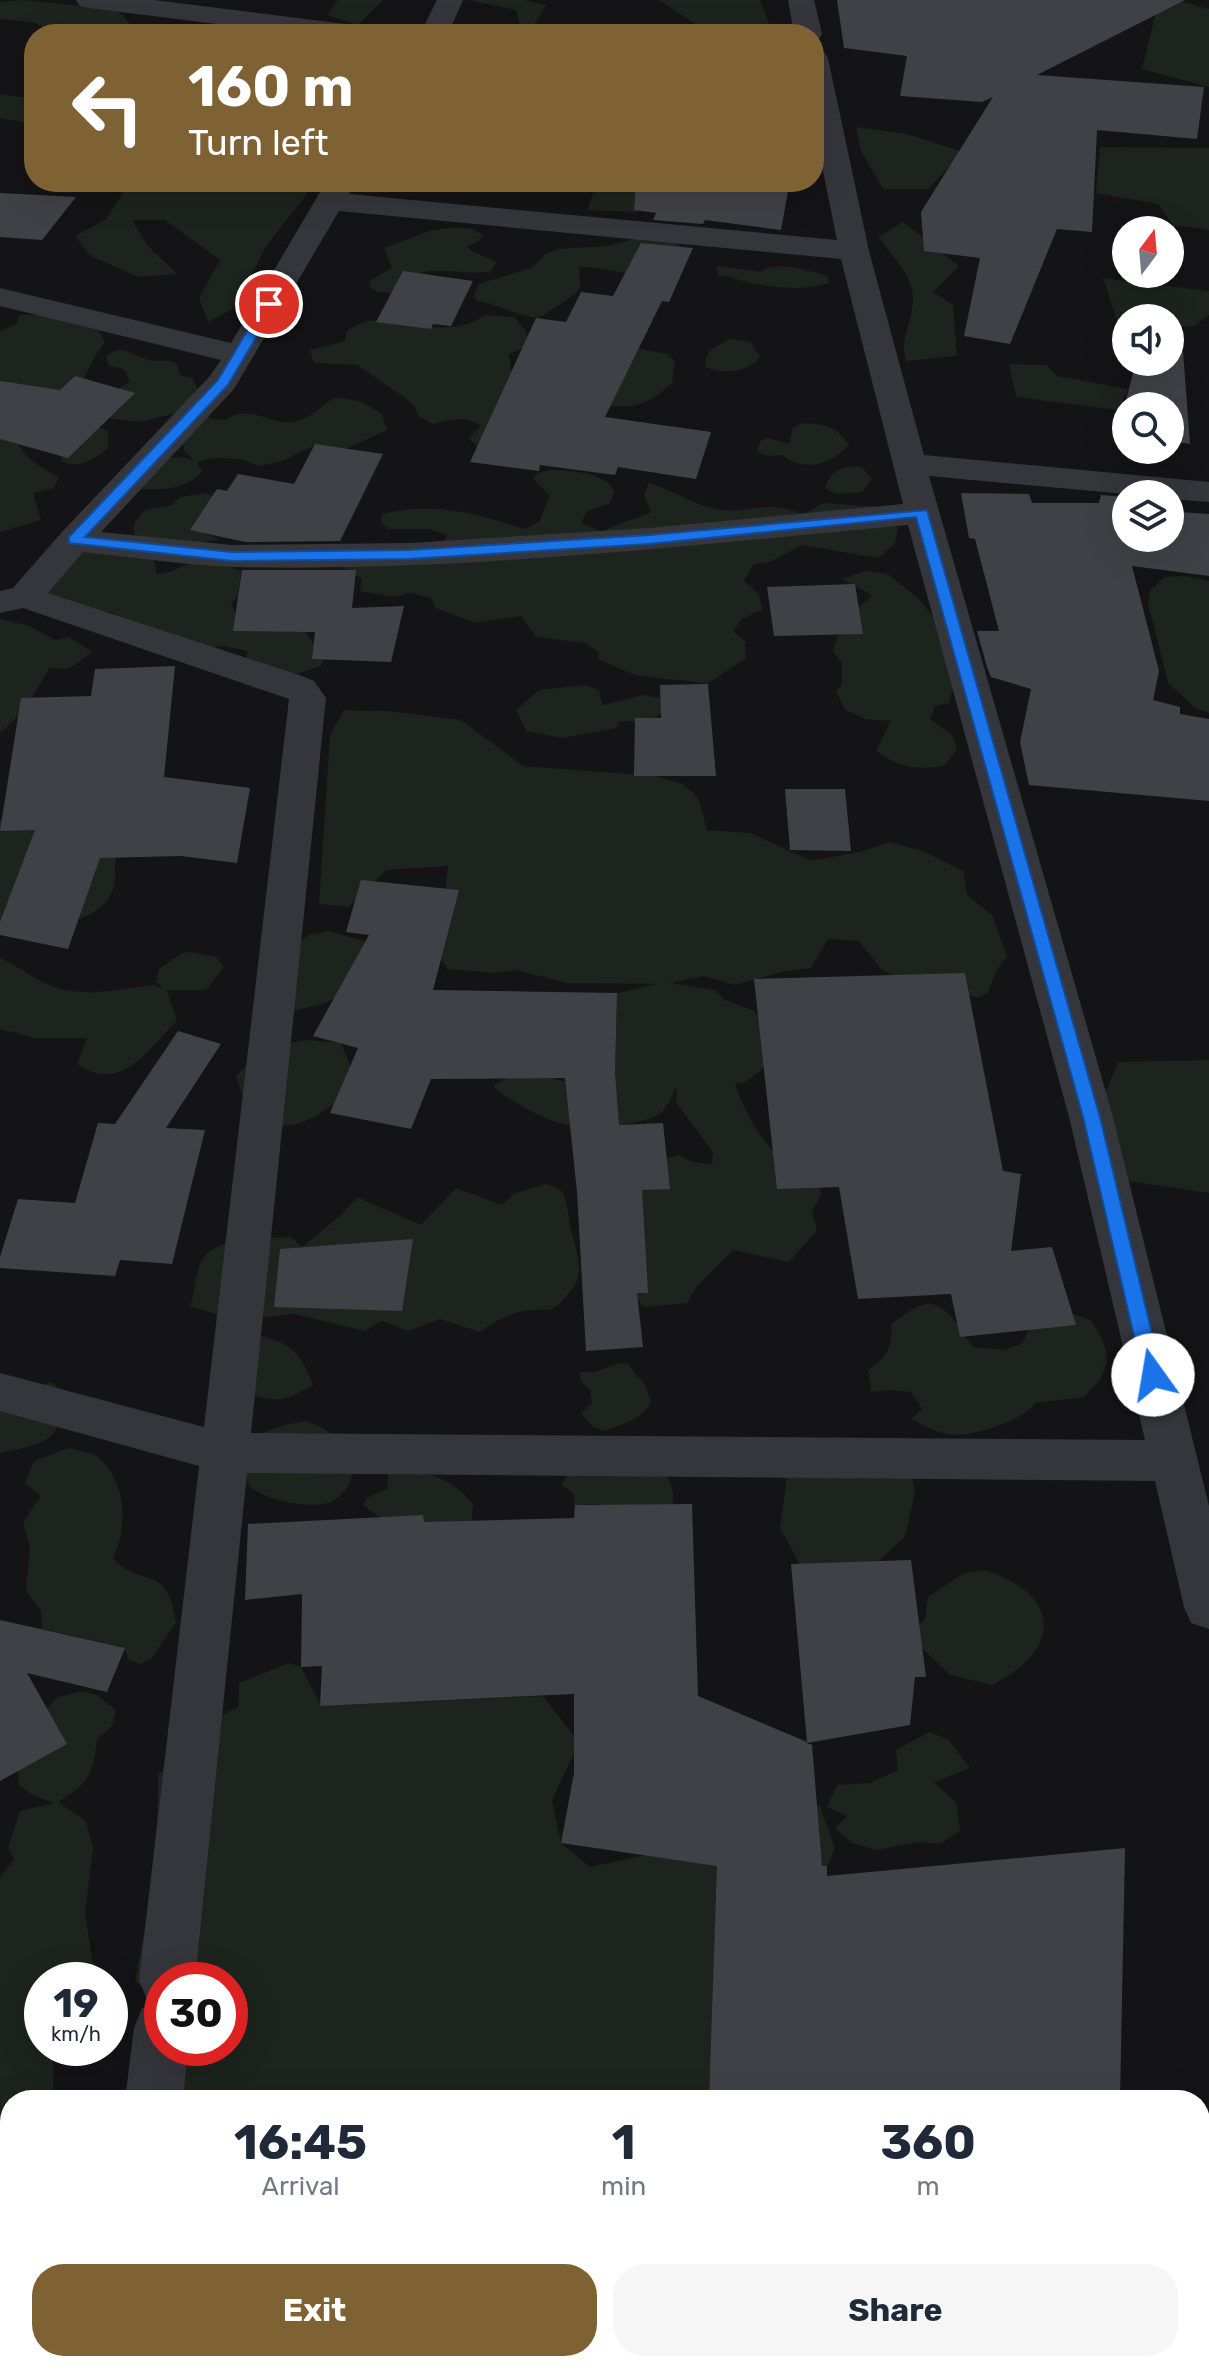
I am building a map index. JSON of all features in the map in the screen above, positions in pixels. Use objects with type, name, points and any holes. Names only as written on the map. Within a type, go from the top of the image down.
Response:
[{"type":"street","points":[[89,0],[282,24]]},
{"type":"street","points":[[439,24],[450,0]]},
{"type":"street","points":[[801,0],[806,24]]},
{"type":"street","points":[[824,113],[854,251],[922,513],[1091,1117],[1209,1607]]},
{"type":"street","points":[[169,1962],[308,698],[301,689],[289,684],[12,600],[74,540],[223,382],[334,192],[854,251]]},
{"type":"street","points":[[0,297],[240,355]]},
{"type":"street","points":[[909,464],[1209,492]]},
{"type":"street","points":[[74,540],[232,556],[409,554],[649,539],[922,513]]},
{"type":"street","points":[[0,1392],[225,1453],[1173,1461]]},
{"type":"street","points":[[155,2090],[158,2066]]},
{"type":"shaded area","points":[[24,0],[117,10],[130,24],[37,24],[0,19],[0,2]]},
{"type":"shaded area","points":[[338,0],[383,0],[359,24],[327,15]]},
{"type":"shaded area","points":[[467,0],[524,0],[546,5],[533,24],[520,24],[516,10]]},
{"type":"shaded area","points":[[659,0],[760,0],[769,24],[695,24]]},
{"type":"shaded area","points":[[1159,0],[1176,0],[1209,9],[1209,87],[1142,69]]},
{"type":"shaded area","points":[[0,94],[24,98],[24,122],[0,118]]},
{"type":"shaded area","points":[[856,127],[907,134],[964,152],[928,189],[883,189],[861,151]]},
{"type":"shaded area","points":[[1100,147],[1209,148],[1209,230],[1184,227],[1184,216],[1167,216],[1158,204],[1096,193]]},
{"type":"shaded area","points":[[124,192],[307,194],[266,246],[234,308],[208,322],[199,298],[220,260],[165,220],[132,220],[147,245],[177,274],[138,277],[89,255],[75,236],[106,219]]},
{"type":"shaded area","points":[[593,192],[643,192],[638,212],[587,210]]},
{"type":"shaded area","points":[[903,222],[959,266],[933,292],[953,305],[957,356],[906,361],[904,344],[912,307],[912,290],[900,266],[878,237]]},
{"type":"shaded area","points":[[455,227],[472,229],[483,235],[479,241],[468,246],[470,250],[496,262],[492,271],[426,272],[403,282],[392,293],[377,292],[371,288],[369,281],[392,268],[384,248],[429,231]]},
{"type":"shaded area","points":[[642,237],[673,241],[686,251],[654,272],[627,273],[579,267],[580,286],[576,294],[539,318],[476,301],[474,294],[479,284],[533,267],[545,254],[558,249],[607,246]]},
{"type":"shaded area","points":[[719,266],[760,272],[775,266],[793,267],[828,276],[829,283],[800,288],[759,285],[718,275],[716,269]]},
{"type":"shaded area","points":[[1103,278],[1112,279],[1112,288],[1209,291],[1209,315],[1193,327],[1184,326],[1184,304],[1112,306]]},
{"type":"shaded area","points":[[19,315],[50,315],[98,330],[105,342],[71,399],[0,384],[0,331],[17,324]]},
{"type":"shaded area","points":[[485,315],[514,317],[526,331],[528,340],[525,347],[509,354],[511,373],[492,414],[514,426],[492,450],[477,446],[468,438],[481,426],[458,419],[433,424],[418,416],[415,407],[404,397],[357,365],[314,363],[310,350],[345,341],[346,332],[360,323],[376,320],[448,327],[467,324]]},
{"type":"shaded area","points":[[730,339],[751,342],[760,357],[734,371],[706,367],[709,352]]},
{"type":"shaded area","points":[[634,348],[667,354],[675,361],[672,383],[641,404],[611,406],[585,403]]},
{"type":"shaded area","points":[[115,350],[152,361],[176,363],[181,376],[193,378],[199,393],[184,411],[140,422],[109,418],[115,390],[130,382],[124,369],[109,366],[106,356]]},
{"type":"shaded area","points":[[1009,364],[1047,365],[1057,376],[1128,389],[1127,392],[1112,392],[1112,409],[1016,397]]},
{"type":"shaded area","points":[[335,397],[362,402],[382,414],[387,430],[346,449],[315,445],[282,461],[258,466],[242,459],[214,458],[197,462],[202,471],[187,483],[159,489],[130,488],[150,460],[183,457],[194,461],[184,450],[183,443],[202,417],[225,420],[234,415],[251,414],[292,422],[310,416]]},
{"type":"shaded area","points":[[0,419],[30,459],[59,477],[54,488],[33,493],[41,520],[0,532]]},
{"type":"shaded area","points":[[802,423],[829,427],[849,445],[826,461],[809,465],[791,461],[782,455],[768,456],[757,452],[760,441],[768,438],[789,444],[793,428]]},
{"type":"shaded area","points":[[94,427],[107,430],[107,449],[81,464],[63,462],[58,449]]},
{"type":"shaded area","points":[[862,467],[872,479],[862,492],[836,494],[825,488],[836,471]]},
{"type":"shaded area","points":[[550,470],[586,473],[610,484],[615,491],[609,504],[587,511],[581,523],[603,532],[651,512],[644,495],[649,483],[704,506],[724,510],[780,507],[803,515],[823,503],[881,507],[898,528],[895,544],[878,558],[802,545],[770,562],[754,564],[744,581],[759,594],[762,610],[742,619],[733,631],[746,642],[745,659],[707,684],[630,673],[598,659],[599,652],[585,643],[536,637],[521,616],[475,623],[436,608],[431,598],[410,593],[394,597],[360,591],[362,579],[342,567],[347,553],[443,544],[447,535],[428,529],[387,529],[381,522],[382,514],[401,510],[454,511],[524,529],[539,522],[550,496],[533,479],[538,473]]},
{"type":"shaded area","points":[[206,493],[213,496],[201,532],[219,539],[167,545],[134,534],[134,523],[145,510],[172,505],[180,497]]},
{"type":"shaded area","points":[[93,546],[153,558],[157,574],[202,562],[241,571],[238,595],[231,604],[239,621],[304,631],[324,658],[321,666],[294,675],[245,660],[248,651],[224,646],[199,649],[117,623],[113,612],[87,614],[43,599],[65,562]]},
{"type":"shaded area","points":[[866,571],[888,574],[919,599],[933,617],[954,684],[949,703],[935,706],[930,719],[952,735],[957,749],[945,765],[926,768],[909,766],[876,751],[891,721],[866,719],[845,710],[836,691],[842,685],[842,663],[833,652],[841,624],[872,595],[842,579]]},
{"type":"shaded area","points":[[1184,576],[1209,581],[1209,713],[1194,707],[1168,683],[1148,602],[1150,591],[1164,577]]},
{"type":"shaded area","points":[[0,619],[30,626],[55,640],[70,637],[92,652],[69,669],[50,668],[23,711],[3,731],[0,731]]},
{"type":"shaded area","points":[[586,685],[599,690],[602,705],[644,695],[660,698],[662,712],[650,722],[620,721],[616,728],[563,738],[526,731],[516,710],[539,690]]},
{"type":"shaded area","points":[[344,710],[388,711],[461,720],[523,766],[655,776],[683,784],[698,798],[707,830],[750,833],[812,861],[863,851],[889,842],[923,851],[963,871],[967,895],[992,915],[1007,956],[996,971],[988,993],[978,998],[906,981],[882,970],[859,941],[828,939],[811,968],[782,972],[735,985],[704,976],[670,983],[716,990],[725,1000],[753,1010],[766,1022],[770,1057],[760,1071],[742,1084],[735,1082],[737,1090],[751,1120],[769,1146],[780,1156],[819,1176],[821,1195],[812,1212],[817,1231],[789,1262],[733,1250],[698,1285],[687,1303],[645,1307],[628,1294],[620,1191],[660,1161],[678,1155],[693,1162],[712,1164],[713,1152],[676,1102],[677,1086],[662,1112],[655,1116],[631,1123],[590,1127],[570,1126],[551,1120],[518,1104],[493,1086],[512,1077],[534,1076],[577,1086],[615,1073],[617,993],[657,984],[567,983],[516,970],[496,973],[447,969],[439,956],[448,866],[386,870],[348,907],[319,904],[330,735]]},
{"type":"shaded area","points":[[24,818],[116,857],[113,890],[102,906],[90,914],[61,922],[0,922],[0,820]]},
{"type":"shaded area","points":[[329,931],[367,942],[339,996],[323,1004],[289,1012],[300,941],[309,935]]},
{"type":"shaded area","points":[[182,953],[216,957],[224,967],[206,990],[167,990],[177,1021],[133,1065],[121,1071],[108,1074],[93,1072],[77,1064],[87,1038],[35,1038],[0,1029],[0,958],[49,985],[88,992],[154,985],[163,989],[156,981],[159,969]]},
{"type":"shaded area","points":[[305,1040],[341,1043],[350,1065],[352,1088],[336,1103],[302,1122],[286,1126],[271,1123],[257,1115],[245,1099],[236,1076],[248,1065],[255,1050]]},
{"type":"shaded area","points":[[1209,1060],[1209,1193],[1128,1181],[1101,1103],[1118,1062]]},
{"type":"shaded area","points":[[547,1184],[563,1192],[579,1265],[576,1282],[552,1310],[514,1314],[480,1332],[440,1319],[408,1331],[382,1321],[365,1331],[294,1314],[234,1320],[190,1306],[197,1272],[208,1253],[229,1242],[255,1238],[291,1237],[302,1247],[342,1214],[357,1197],[421,1225],[456,1188],[502,1205],[515,1193]]},
{"type":"shaded area","points":[[929,1303],[944,1310],[954,1320],[973,1347],[1005,1350],[1023,1343],[1028,1330],[1073,1314],[1091,1320],[1106,1352],[1105,1369],[1084,1397],[1035,1403],[1020,1416],[981,1431],[956,1435],[938,1432],[911,1419],[922,1409],[911,1392],[871,1392],[868,1370],[887,1351],[891,1324],[916,1307]]},
{"type":"shaded area","points":[[261,1336],[295,1352],[313,1385],[283,1399],[250,1395]]},
{"type":"shaded area","points":[[620,1363],[628,1364],[645,1385],[651,1401],[638,1417],[605,1431],[592,1426],[581,1413],[592,1403],[590,1389],[581,1382],[580,1372],[594,1372]]},
{"type":"shaded area","points":[[51,1382],[68,1396],[54,1433],[28,1447],[0,1453],[0,1405]]},
{"type":"shaded area","points":[[305,1421],[330,1433],[348,1452],[352,1476],[347,1488],[328,1503],[306,1505],[281,1501],[252,1488],[242,1472],[258,1439],[270,1430]]},
{"type":"shaded area","points":[[823,1438],[867,1439],[909,1462],[915,1492],[905,1537],[856,1582],[835,1582],[799,1563],[780,1528],[789,1462]]},
{"type":"shaded area","points":[[69,1448],[99,1458],[108,1468],[120,1492],[123,1519],[113,1558],[124,1568],[160,1583],[172,1603],[176,1623],[151,1659],[139,1664],[128,1659],[124,1647],[42,1629],[41,1611],[26,1591],[30,1547],[23,1522],[41,1496],[25,1483],[34,1461]]},
{"type":"shaded area","points":[[656,1463],[672,1487],[672,1505],[637,1513],[599,1504],[575,1505],[573,1493],[561,1485],[567,1475]]},
{"type":"shaded area","points":[[388,1471],[425,1474],[454,1486],[473,1504],[471,1532],[393,1527],[363,1505],[367,1498],[387,1489]]},
{"type":"shaded area","points":[[984,1570],[1010,1580],[1028,1593],[1040,1608],[1044,1623],[1041,1640],[1032,1656],[992,1685],[950,1675],[908,1635],[925,1619],[928,1597],[962,1574]]},
{"type":"shaded area","points":[[289,1663],[301,1667],[321,1706],[543,1696],[579,1743],[552,1800],[561,1843],[590,1867],[646,1855],[704,1807],[820,1806],[835,1848],[817,1892],[807,2090],[133,2090],[144,2052],[144,2066],[248,2066],[248,1962],[144,1962],[144,1990],[135,1981],[152,1878],[158,1775],[199,1743],[221,1716],[238,1707],[239,1683]]},
{"type":"shaded area","points":[[83,1691],[97,1695],[116,1710],[112,1726],[97,1740],[88,1777],[58,1802],[86,1821],[93,1849],[85,1913],[92,1962],[24,1962],[24,2066],[53,2066],[54,2090],[0,2090],[0,1877],[14,1859],[8,1848],[20,1811],[55,1803],[34,1796],[19,1785],[17,1759],[33,1725],[57,1697]]},
{"type":"shaded area","points":[[929,1732],[948,1739],[970,1768],[934,1782],[956,1803],[960,1831],[940,1844],[919,1842],[876,1850],[852,1843],[835,1828],[847,1816],[827,1807],[837,1785],[870,1783],[898,1770],[896,1750]]},
{"type":"building","points":[[837,0],[1185,0],[1037,75],[1204,87],[1197,139],[1097,130],[1092,232],[1057,229],[1010,344],[964,336],[980,258],[924,251],[921,212],[993,97],[982,102],[900,96],[907,56],[844,48]]},
{"type":"building","points":[[635,192],[788,192],[781,230],[705,220],[703,224],[653,220],[656,213],[634,210]]},
{"type":"building","points":[[0,193],[76,197],[42,240],[0,237]]},
{"type":"building","points":[[641,243],[693,248],[669,302],[662,301],[605,417],[711,432],[696,479],[618,467],[615,475],[540,465],[539,471],[470,462],[536,318],[566,322],[581,292],[613,296]]},
{"type":"building","points":[[403,271],[473,281],[451,326],[433,324],[431,329],[376,322]]},
{"type":"building","points":[[1184,364],[1190,444],[1184,443],[1184,392],[1128,392],[1132,376],[1184,376]]},
{"type":"building","points":[[75,376],[135,393],[68,458],[0,439],[0,381],[60,390]]},
{"type":"building","points":[[315,444],[383,454],[340,541],[245,542],[190,530],[217,489],[227,491],[238,474],[294,484]]},
{"type":"building","points":[[961,493],[1029,494],[1032,503],[1099,503],[1101,495],[1112,496],[1112,552],[1184,552],[1184,512],[1209,514],[1209,576],[1132,566],[1159,671],[1153,700],[1180,707],[1180,714],[1209,719],[1209,801],[1029,785],[1020,742],[1031,689],[991,677],[977,631],[999,631],[975,539],[969,538]]},
{"type":"building","points":[[242,570],[356,570],[352,608],[404,606],[391,662],[312,659],[315,632],[233,631]]},
{"type":"building","points":[[855,584],[863,634],[774,636],[767,587]]},
{"type":"building","points":[[175,666],[164,777],[250,788],[237,863],[181,856],[100,858],[68,949],[0,935],[0,922],[35,830],[0,831],[21,698],[91,696],[95,669]]},
{"type":"building","points":[[708,684],[716,776],[634,776],[635,718],[661,718],[660,685]]},
{"type":"building","points":[[785,789],[845,789],[851,851],[790,850]]},
{"type":"building","points":[[361,880],[459,890],[433,990],[617,993],[615,1073],[619,1125],[663,1123],[670,1189],[642,1190],[648,1293],[637,1293],[643,1347],[586,1351],[577,1192],[565,1078],[431,1079],[411,1129],[330,1113],[358,1048],[313,1036],[369,935],[346,932]]},
{"type":"building","points":[[965,973],[1003,1171],[1021,1174],[1011,1251],[1052,1247],[1076,1325],[960,1337],[951,1294],[858,1299],[839,1187],[777,1189],[754,979]]},
{"type":"building","points":[[178,1031],[221,1044],[166,1128],[205,1130],[172,1264],[120,1260],[115,1276],[0,1268],[0,1257],[18,1199],[75,1203],[98,1123],[115,1124]]},
{"type":"building","points":[[413,1239],[402,1311],[274,1307],[280,1249]]},
{"type":"building","points":[[692,1504],[698,1696],[807,1742],[791,1564],[911,1560],[926,1677],[915,1677],[910,1725],[807,1743],[812,1745],[822,1866],[827,1866],[827,1876],[1125,1848],[1120,2090],[709,2090],[717,1866],[561,1843],[574,1773],[574,1694],[320,1706],[322,1666],[301,1667],[302,1594],[245,1600],[248,1524],[423,1515],[424,1522],[574,1518],[575,1505]]},
{"type":"building","points":[[0,1620],[125,1648],[107,1692],[27,1673],[67,1744],[0,1781]]},
{"type":"route","points":[[269,304],[223,382],[74,540],[232,556],[409,554],[649,539],[922,513],[1091,1117],[1153,1375]]}]
